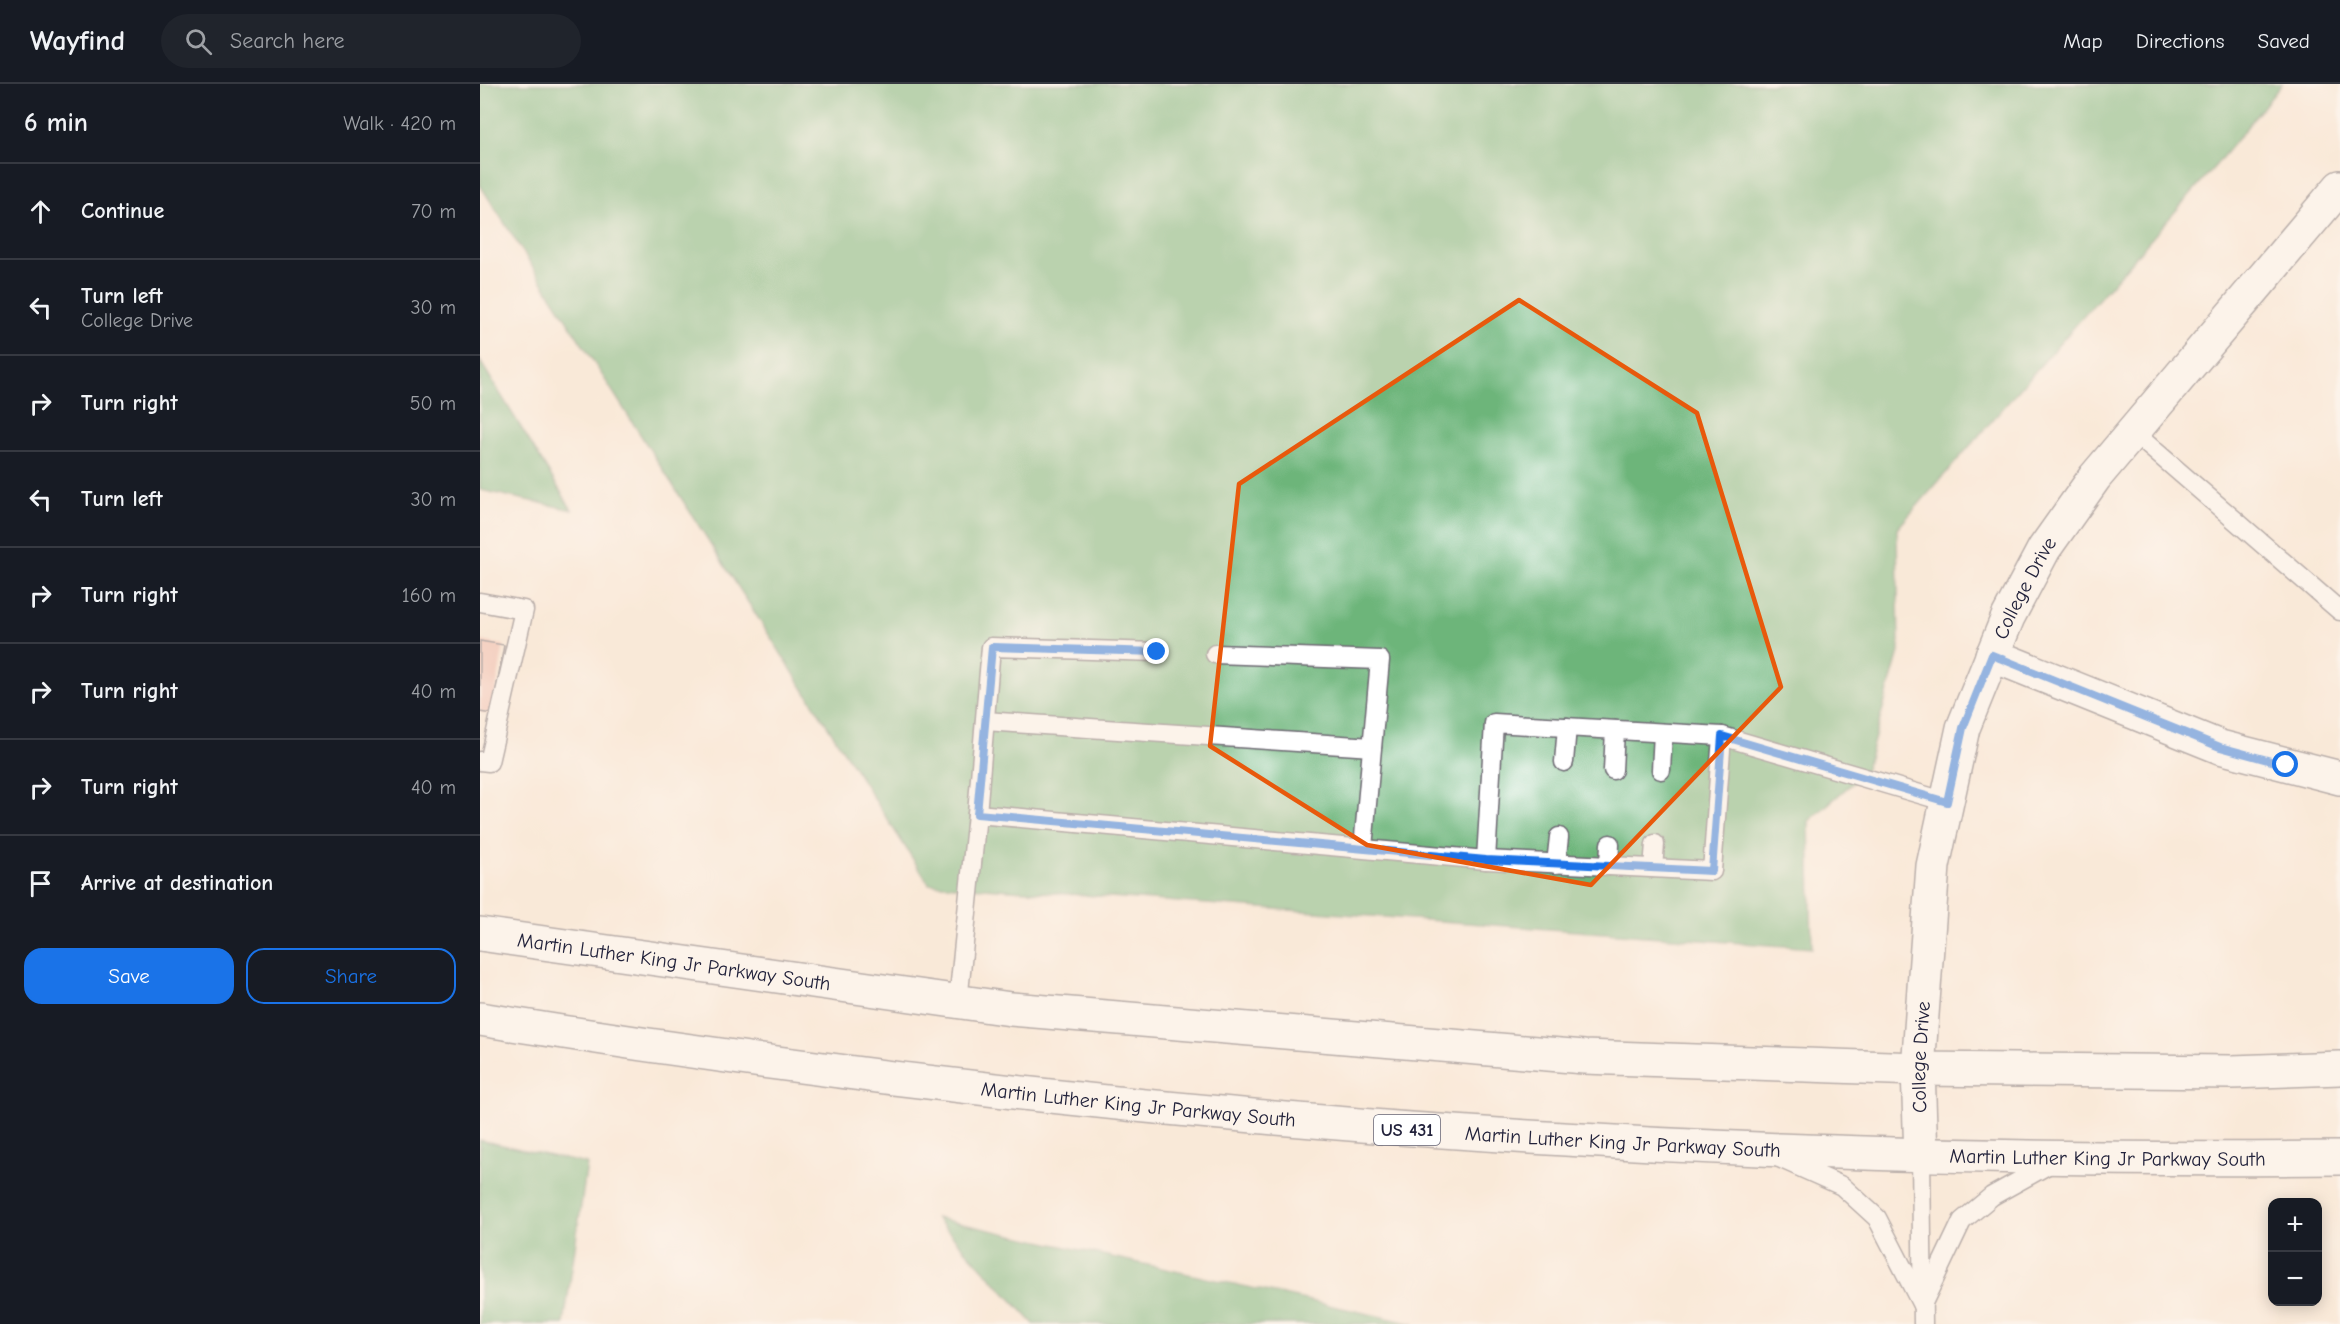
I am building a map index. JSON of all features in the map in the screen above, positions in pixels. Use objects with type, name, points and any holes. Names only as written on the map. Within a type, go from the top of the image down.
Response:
[{"type":"main road","name":"College Drive","points":[[1921,1156],[1918,1069],[1933,866],[1963,728],[2008,617],[2044,549],[2095,477],[2340,187]]},
{"type":"main road","points":[[1992,655],[2220,747],[2340,778]]},
{"type":"main road","name":"Martin Luther King Jr Parkway South","points":[[480,934],[1011,1009],[1202,1027],[1584,1057],[1918,1069],[2232,1072],[2340,1068]]},
{"type":"main road","name":"Martin Luther King Jr Parkway South","points":[[480,1019],[905,1080],[1106,1104],[1463,1135],[1762,1151],[1921,1156],[2340,1158]]},
{"type":"lane","points":[[2133,432],[2340,611]]},
{"type":"lane","points":[[480,602],[524,610],[489,762],[480,760]]},
{"type":"lane","points":[[958,1002],[992,647],[1157,652]]},
{"type":"lane","points":[[1215,654],[1380,660],[1364,848]]},
{"type":"lane","points":[[985,721],[1372,747]]},
{"type":"lane","points":[[1486,860],[1494,723],[1722,736],[1947,802]]},
{"type":"lane","points":[[1564,762],[1567,727]]},
{"type":"lane","points":[[1613,770],[1615,730]]},
{"type":"lane","points":[[1661,770],[1663,733]]},
{"type":"lane","points":[[977,814],[1486,860],[1712,871],[1722,736]]},
{"type":"lane","points":[[1556,864],[1559,837]]},
{"type":"lane","points":[[1609,866],[1610,844]]},
{"type":"lane","points":[[1653,868],[1655,844]]},
{"type":"lane","points":[[1762,1151],[1842,1186],[1877,1218],[1923,1305]]},
{"type":"lane","points":[[1921,1156],[1923,1324]]},
{"type":"lane","points":[[1923,1305],[1962,1221],[1992,1196],[2061,1158]]},
{"type":"highlighted area","points":[[1519,300],[1697,413],[1781,687],[1591,885],[1367,845],[1210,746],[1239,484]]},
{"type":"green space","points":[[480,84],[2282,84],[2216,165],[1897,529],[1899,652],[1865,772],[1809,821],[1812,948],[929,884],[480,185]]},
{"type":"green space","points":[[480,361],[572,510],[480,490]]},
{"type":"green space","points":[[480,1140],[587,1164],[564,1324],[480,1324]]},
{"type":"green space","points":[[936,1218],[1414,1324],[1034,1324]]},
{"type":"building","points":[[480,641],[504,645],[492,714],[480,712]]},
{"type":"route","points":[[1157,652],[992,647],[977,814],[1486,860],[1712,871],[1722,736],[1947,802],[1963,728],[1992,655],[2220,747],[2286,765]]}]
